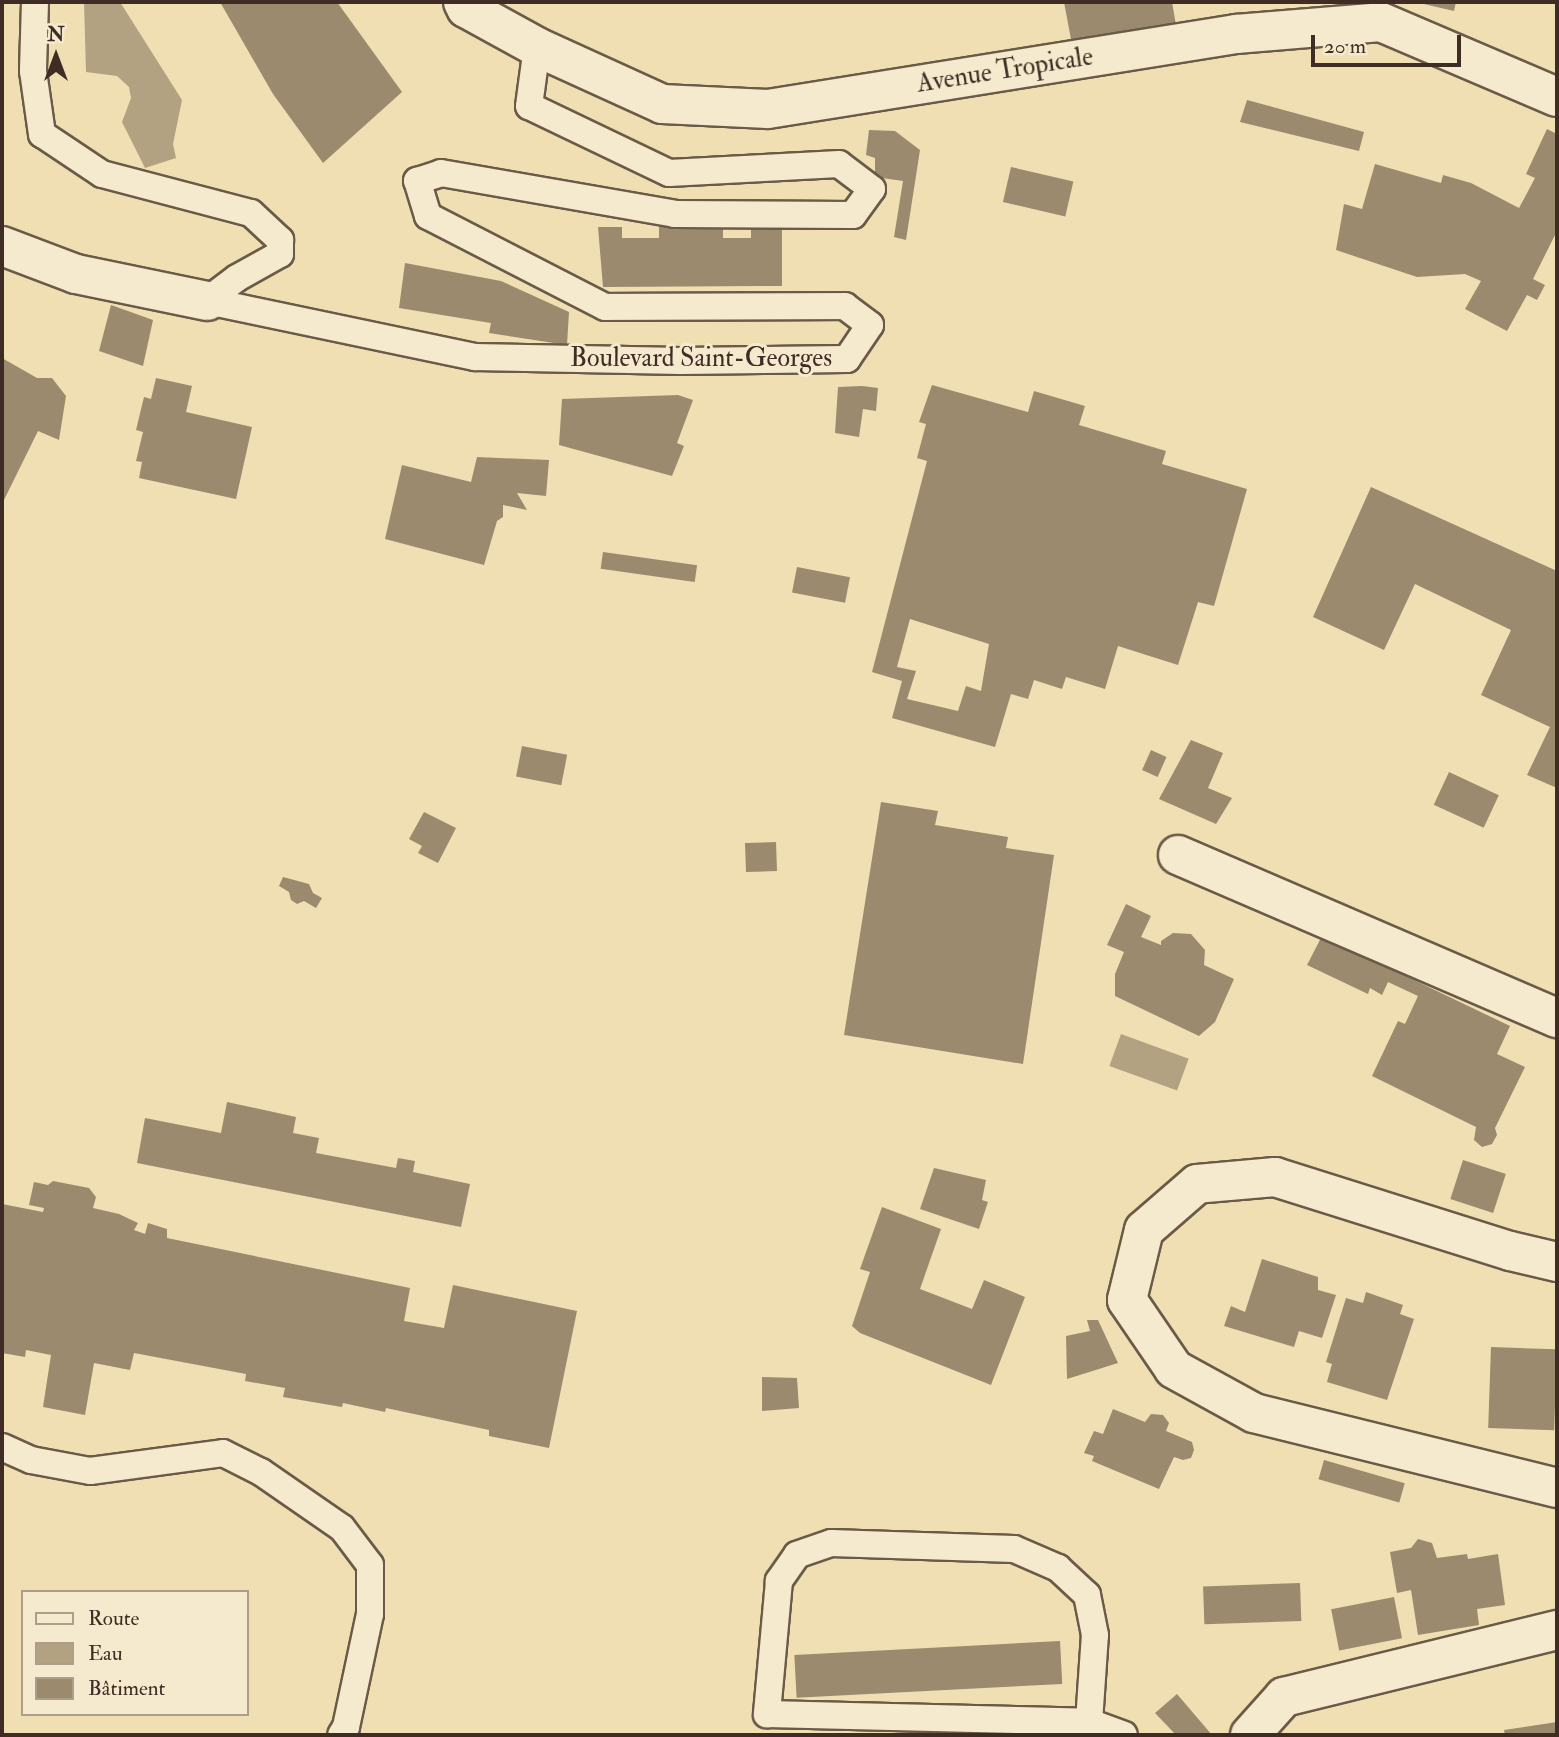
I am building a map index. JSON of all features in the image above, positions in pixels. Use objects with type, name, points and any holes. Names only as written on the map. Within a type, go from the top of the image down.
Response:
[{"type":"street","name":"Avenue Tropicale","points":[[463,2],[466,8],[537,47],[662,104],[768,109],[1236,34],[1381,22],[1557,97]]},
{"type":"street","name":"Boulevard Saint-Georges","points":[[2,246],[76,274],[207,301]]},
{"type":"street","points":[[1178,855],[1557,1018]]},
{"type":"street","points":[[1557,1262],[1510,1251],[1275,1177],[1223,1181],[1197,1184],[1144,1230],[1127,1300],[1174,1369],[1254,1413],[1557,1488]]},
{"type":"street","points":[[1250,1735],[1284,1697],[1557,1630]]},
{"type":"lane","points":[[35,2],[33,71],[42,134],[102,174],[251,213],[280,240],[280,254],[237,278],[207,301]]},
{"type":"lane","name":"Boulevard Saint-Georges","points":[[207,301],[475,357],[681,361],[847,359],[870,325],[845,306],[606,307],[428,216],[417,181],[441,173],[675,214],[853,215],[872,189],[839,164],[669,173],[529,106],[537,47]]},
{"type":"lane","points":[[2,1447],[31,1460],[90,1471],[223,1453],[261,1472],[342,1528],[370,1565],[370,1614],[346,1727],[341,1735]]},
{"type":"lane","points":[[1089,1723],[1095,1635],[1087,1595],[1058,1568],[1014,1549],[831,1543],[797,1555],[779,1581],[767,1714],[1089,1723],[1124,1735]]},
{"type":"water","points":[[84,2],[120,2],[182,100],[173,144],[176,158],[145,168],[122,122],[131,98],[129,87],[117,76],[86,72]]},
{"type":"water","points":[[1121,1034],[1189,1059],[1177,1091],[1109,1066]]},
{"type":"building","points":[[220,2],[337,2],[402,92],[323,163],[273,94]]},
{"type":"building","points":[[1064,2],[1172,2],[1177,31],[1073,50]]},
{"type":"building","points":[[1415,2],[1456,2],[1454,11]]},
{"type":"building","points":[[1247,100],[1364,132],[1359,151],[1240,122]]},
{"type":"building","points":[[1547,129],[1557,134],[1557,231],[1533,279],[1545,285],[1537,300],[1527,295],[1507,331],[1465,309],[1481,281],[1465,274],[1417,277],[1336,250],[1344,204],[1362,209],[1375,164],[1441,183],[1443,175],[1471,183],[1519,208],[1535,178],[1526,174]]},
{"type":"building","points":[[869,130],[895,131],[920,150],[906,240],[894,237],[903,181],[875,177],[875,158],[866,155]]},
{"type":"building","points":[[1011,167],[1073,181],[1065,216],[1003,202]]},
{"type":"building","points":[[659,226],[723,226],[723,238],[751,238],[751,227],[782,227],[782,286],[603,287],[598,227],[622,227],[622,238],[659,238]]},
{"type":"building","points":[[405,263],[501,281],[569,312],[567,345],[489,333],[491,323],[399,308]]},
{"type":"building","points":[[111,305],[153,320],[143,366],[99,351]]},
{"type":"building","points":[[2,358],[37,378],[52,378],[66,396],[59,440],[38,431],[2,504]]},
{"type":"building","points":[[156,378],[192,386],[186,412],[252,427],[236,499],[139,478],[142,462],[136,461],[143,432],[136,430],[144,397],[151,399]]},
{"type":"building","points":[[932,385],[1028,412],[1034,391],[1085,406],[1079,425],[1166,451],[1162,464],[1247,489],[1214,606],[1198,602],[1178,665],[1118,646],[1105,689],[1066,677],[1062,689],[1034,680],[1028,699],[1011,694],[995,747],[892,718],[902,681],[872,672],[927,461],[917,458],[926,424],[919,422]],"holes":[[[910,619],[989,644],[981,691],[966,686],[958,711],[907,699],[916,671],[897,667]]]},
{"type":"building","points":[[838,387],[878,388],[876,411],[863,409],[859,437],[835,433]]},
{"type":"building","points":[[678,395],[693,400],[677,443],[684,446],[672,476],[559,445],[562,399]]},
{"type":"building","points":[[477,457],[549,460],[546,496],[517,493],[527,510],[503,505],[503,517],[497,521],[484,565],[385,539],[402,465],[471,482]]},
{"type":"building","points":[[1371,487],[1557,571],[1557,788],[1527,775],[1550,727],[1481,695],[1511,630],[1415,584],[1384,650],[1313,617]]},
{"type":"building","points":[[603,552],[697,565],[695,582],[601,569]]},
{"type":"building","points":[[797,567],[850,577],[845,603],[792,593]]},
{"type":"building","points":[[1191,740],[1223,753],[1208,788],[1232,798],[1216,824],[1159,799]]},
{"type":"building","points":[[522,746],[567,755],[561,785],[516,776]]},
{"type":"building","points":[[1151,750],[1167,757],[1158,777],[1142,770]]},
{"type":"building","points":[[1449,772],[1499,795],[1484,828],[1434,805]]},
{"type":"building","points":[[881,802],[938,811],[935,825],[1008,837],[1006,848],[1054,855],[1023,1064],[844,1035]]},
{"type":"building","points":[[424,812],[456,828],[438,863],[418,853],[422,846],[409,839]]},
{"type":"building","points":[[776,842],[777,871],[746,872],[745,843]]},
{"type":"building","points":[[283,877],[309,884],[313,893],[322,898],[316,908],[304,901],[297,904],[291,900],[289,892],[279,886]]},
{"type":"building","points":[[1126,904],[1151,916],[1141,937],[1161,945],[1161,941],[1173,933],[1191,934],[1205,950],[1204,965],[1234,979],[1215,1022],[1199,1036],[1115,996],[1115,974],[1124,952],[1107,945]]},
{"type":"building","points":[[1322,936],[1510,1026],[1497,1054],[1525,1067],[1495,1128],[1497,1135],[1492,1144],[1482,1147],[1474,1140],[1476,1127],[1372,1076],[1398,1021],[1405,1024],[1418,996],[1388,982],[1382,995],[1370,988],[1368,994],[1307,965]]},
{"type":"building","points":[[227,1102],[296,1117],[293,1133],[319,1138],[316,1153],[396,1168],[398,1158],[415,1161],[413,1172],[470,1184],[461,1227],[137,1163],[145,1118],[221,1133]]},
{"type":"building","points":[[1463,1160],[1506,1174],[1493,1213],[1450,1199]]},
{"type":"building","points":[[934,1168],[986,1180],[982,1200],[988,1202],[979,1229],[920,1209]]},
{"type":"building","points":[[53,1181],[89,1188],[96,1197],[93,1208],[119,1214],[138,1223],[134,1230],[145,1234],[148,1223],[167,1229],[167,1238],[410,1288],[404,1321],[444,1328],[453,1285],[577,1311],[549,1448],[489,1436],[489,1430],[386,1408],[385,1412],[343,1403],[342,1407],[283,1397],[285,1388],[245,1381],[246,1374],[134,1353],[130,1370],[94,1363],[85,1415],[43,1407],[51,1355],[26,1350],[25,1357],[2,1353],[2,1204],[43,1212],[44,1208],[29,1205],[34,1182],[48,1185]]},
{"type":"building","points":[[882,1207],[941,1229],[920,1289],[972,1309],[984,1280],[1025,1297],[991,1385],[860,1333],[852,1326],[870,1272],[860,1269]]},
{"type":"building","points":[[1262,1259],[1318,1277],[1318,1290],[1336,1295],[1322,1338],[1299,1331],[1294,1347],[1224,1326],[1231,1306],[1245,1312]]},
{"type":"building","points":[[1366,1292],[1403,1305],[1400,1314],[1414,1319],[1387,1400],[1327,1382],[1332,1364],[1326,1362],[1346,1298],[1363,1303]]},
{"type":"building","points":[[1087,1320],[1098,1320],[1118,1363],[1067,1379],[1066,1336],[1090,1331]]},
{"type":"building","points":[[1491,1347],[1557,1349],[1554,1430],[1488,1428]]},
{"type":"building","points":[[762,1377],[797,1378],[799,1408],[762,1411]]},
{"type":"building","points":[[1113,1409],[1145,1422],[1151,1414],[1163,1415],[1169,1423],[1166,1431],[1192,1442],[1194,1450],[1191,1458],[1183,1460],[1174,1457],[1159,1489],[1092,1461],[1094,1456],[1084,1453],[1094,1431],[1103,1434]]},
{"type":"building","points":[[1324,1460],[1405,1483],[1399,1502],[1318,1479]]},
{"type":"building","points":[[1418,1539],[1432,1543],[1437,1558],[1467,1554],[1468,1559],[1498,1554],[1505,1605],[1477,1609],[1479,1625],[1418,1635],[1411,1590],[1397,1593],[1390,1552],[1411,1548]]},
{"type":"building","points":[[1300,1583],[1301,1621],[1204,1624],[1203,1586]]},
{"type":"building","points":[[1394,1597],[1402,1638],[1339,1650],[1331,1609]]},
{"type":"building","points":[[1060,1641],[1062,1684],[797,1698],[794,1655]]},
{"type":"building","points":[[1177,1694],[1212,1735],[1176,1735],[1155,1713]]},
{"type":"building","points":[[1557,1722],[1557,1735],[1505,1735],[1504,1730]]}]
